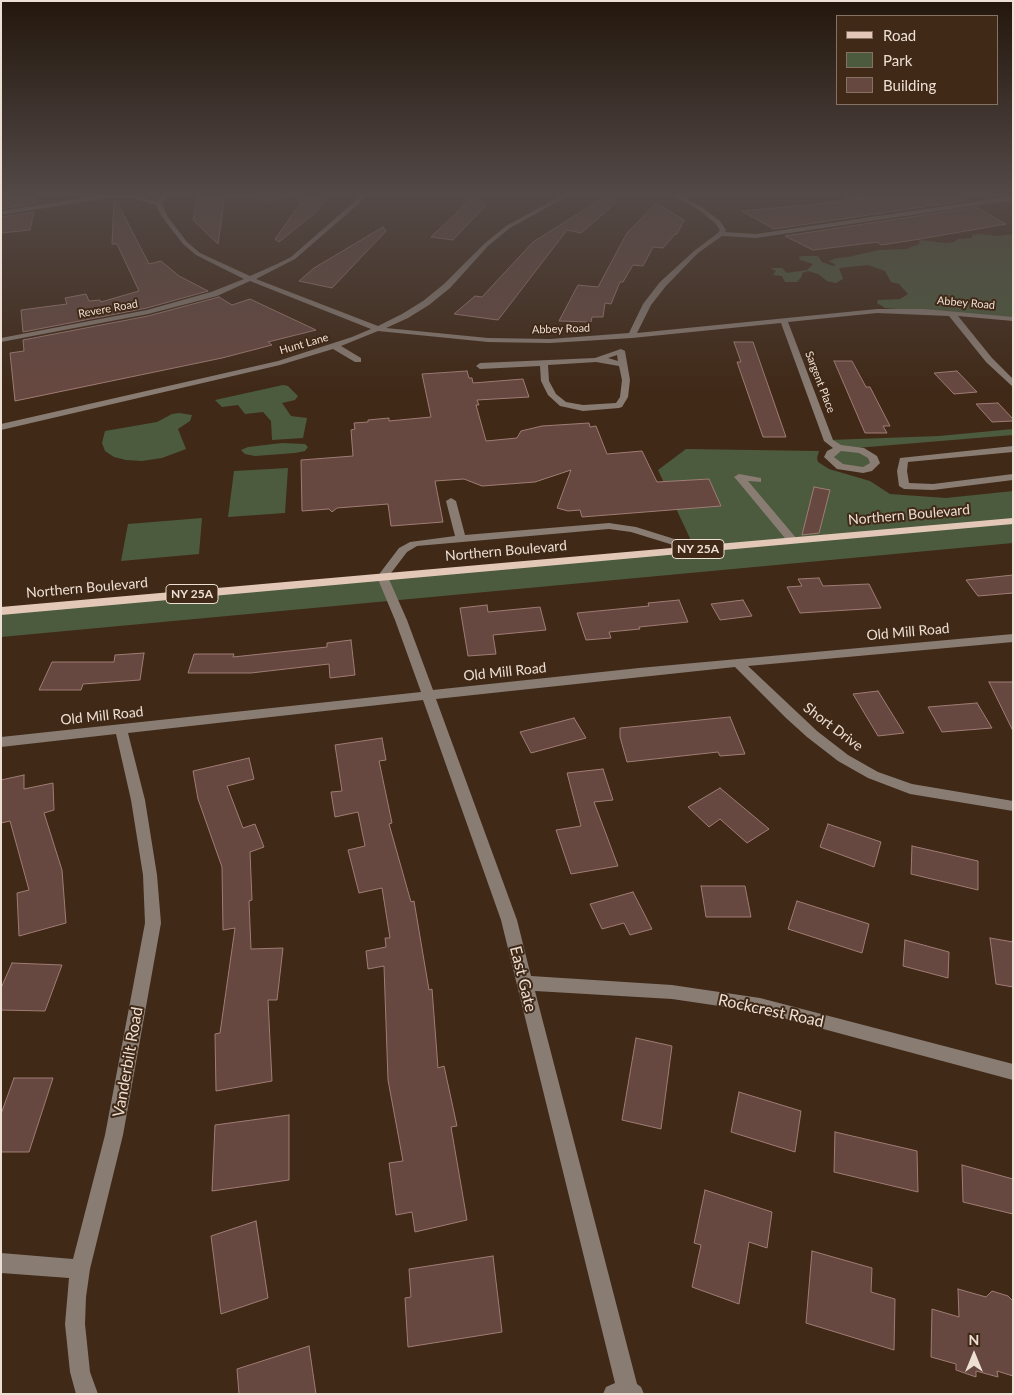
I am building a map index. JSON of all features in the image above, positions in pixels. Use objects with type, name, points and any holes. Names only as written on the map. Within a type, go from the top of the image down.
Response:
[{"type":"main road","name":"Northern Boulevard","points":[[1,611],[1013,521]]},
{"type":"street","name":"Abbey Road","points":[[210,260],[250,279],[379,329],[425,336],[541,341],[620,337],[885,310],[951,313],[1013,319]]},
{"type":"street","name":"Revere Road","points":[[1,340],[148,312],[194,300],[250,279],[289,260]]},
{"type":"street","name":"Hunt Lane","points":[[1,427],[280,363],[336,347],[405,316],[436,296],[471,260]]},
{"type":"street","points":[[632,336],[647,304],[663,284],[688,260]]},
{"type":"street","points":[[951,313],[968,336],[1013,384]]},
{"type":"street","name":"Sargent Place","points":[[784,321],[829,441],[839,448]]},
{"type":"street","points":[[544,363],[545,381],[552,395],[563,404],[583,408],[619,405],[625,390],[620,337]]},
{"type":"street","points":[[336,347],[358,360]]},
{"type":"street","points":[[596,360],[621,351]]},
{"type":"street","points":[[480,366],[596,360],[612,361],[624,365]]},
{"type":"street","points":[[1001,373],[1013,372]]},
{"type":"street","points":[[1013,449],[903,460],[902,470],[904,486],[933,487],[1013,477]]},
{"type":"street","points":[[758,480],[739,477],[793,541]]},
{"type":"street","points":[[451,501],[461,538]]},
{"type":"street","points":[[382,577],[399,554],[408,546],[428,541],[461,538],[609,526],[632,529],[696,549]]},
{"type":"street","name":"East Gate","points":[[382,577],[401,620],[509,920],[625,1393]]},
{"type":"street","name":"Old Mill Road","points":[[1,742],[738,663],[1013,638]]},
{"type":"street","name":"Short Drive","points":[[738,663],[790,715],[812,734],[843,758],[874,775],[910,789],[1013,806]]},
{"type":"street","name":"Vanderbilt Road","points":[[87,1394],[80,1372],[75,1324],[76,1296],[80,1269],[114,1135],[153,923],[150,875],[138,800],[121,728]]},
{"type":"street","name":"Rockcrest Road","points":[[524,983],[672,992],[760,1005],[1013,1072]]},
{"type":"street","points":[[1,1263],[80,1269]]},
{"type":"green space","points":[[800,260],[821,260],[833,266],[836,265],[829,261],[1013,260],[1013,319],[885,308],[877,303],[878,300],[900,299],[908,294],[899,284],[891,282],[885,271],[868,265],[839,268],[843,279],[836,283],[827,281],[818,274],[808,271],[802,273],[797,282],[785,282],[782,276],[773,275],[776,271],[770,268],[782,268],[787,273],[807,270],[813,264]]},
{"type":"green space","points":[[283,385],[288,386],[298,396],[295,400],[282,403],[291,416],[307,418],[303,438],[272,440],[271,421],[263,412],[245,414],[238,405],[222,407],[215,400]]},
{"type":"green space","points":[[172,414],[192,415],[190,421],[178,429],[186,449],[162,458],[142,461],[114,457],[105,451],[102,443],[105,431],[157,422]]},
{"type":"green space","points":[[1013,429],[1013,435],[856,448],[867,452],[873,466],[848,470],[830,453],[838,448],[829,440],[939,436]]},
{"type":"green space","points":[[282,443],[305,444],[308,447],[305,451],[295,453],[255,456],[245,454],[241,450],[248,447]]},
{"type":"green space","points":[[686,449],[819,451],[818,462],[829,469],[870,481],[890,494],[946,498],[1013,491],[1013,543],[1,637],[1,610],[695,549],[658,470]]},
{"type":"green space","points":[[288,468],[285,513],[228,517],[234,471]]},
{"type":"green space","points":[[202,518],[199,554],[121,561],[128,524]]},
{"type":"building","points":[[125,260],[147,260],[149,264],[161,261],[179,276],[208,291],[147,308],[23,332],[21,310],[67,304],[65,298],[86,294],[89,301],[100,300],[101,302],[139,291]]},
{"type":"building","points":[[327,260],[358,260],[332,288],[299,281],[314,268]]},
{"type":"building","points":[[516,260],[544,260],[498,320],[454,314],[475,296],[482,297]]},
{"type":"building","points":[[612,260],[646,260],[643,266],[633,265],[623,282],[620,282],[611,304],[605,303],[603,317],[592,317],[591,322],[559,321],[578,285],[598,287]]},
{"type":"building","points":[[219,297],[232,305],[250,299],[316,330],[268,342],[272,345],[222,358],[15,401],[10,353],[24,351],[23,340],[148,316]]},
{"type":"building","points":[[734,342],[753,342],[786,437],[763,437],[737,362],[741,362]]},
{"type":"building","points":[[834,361],[852,361],[866,387],[870,387],[890,426],[883,426],[887,433],[865,433]]},
{"type":"building","points":[[467,371],[473,383],[523,379],[529,397],[477,400],[479,405],[476,405],[486,441],[517,438],[521,431],[542,426],[589,423],[590,427],[596,426],[607,454],[642,451],[657,482],[709,479],[721,506],[582,517],[580,510],[568,511],[557,508],[571,470],[535,482],[482,486],[464,479],[435,481],[443,522],[391,526],[388,504],[337,508],[332,512],[329,509],[302,511],[301,460],[353,456],[351,430],[355,429],[354,423],[389,418],[389,421],[431,417],[422,374]]},
{"type":"building","points":[[957,371],[977,392],[954,394],[934,373]]},
{"type":"building","points":[[998,403],[1013,421],[992,422],[976,404]]},
{"type":"building","points":[[814,487],[830,490],[819,533],[802,535]]},
{"type":"building","points":[[1013,575],[1013,593],[978,596],[966,580]]},
{"type":"building","points":[[819,578],[823,586],[869,584],[881,608],[800,613],[787,587],[802,586],[798,579]]},
{"type":"building","points":[[679,600],[688,622],[609,632],[611,638],[586,640],[577,613],[649,606],[648,603]]},
{"type":"building","points":[[743,600],[752,616],[720,620],[711,604]]},
{"type":"building","points":[[487,605],[488,612],[540,607],[546,630],[493,635],[496,654],[468,656],[460,608]]},
{"type":"building","points":[[351,640],[355,675],[330,678],[329,664],[251,673],[188,673],[194,654],[234,654],[233,657],[327,647],[327,643]]},
{"type":"building","points":[[144,653],[140,680],[83,684],[81,690],[39,690],[52,662],[114,662],[115,655]]},
{"type":"building","points":[[989,682],[1013,682],[1013,731]]},
{"type":"building","points":[[878,691],[904,733],[878,736],[853,694]]},
{"type":"building","points":[[977,703],[992,728],[942,732],[928,707]]},
{"type":"building","points":[[730,717],[745,754],[720,756],[718,752],[627,762],[620,737],[620,728]]},
{"type":"building","points":[[574,718],[586,738],[531,753],[520,732]]},
{"type":"building","points":[[382,738],[386,760],[379,761],[392,823],[389,824],[411,902],[414,901],[429,990],[432,989],[438,1068],[444,1066],[457,1126],[451,1127],[467,1220],[415,1232],[412,1212],[396,1215],[389,1163],[403,1161],[388,1080],[384,966],[368,969],[366,951],[386,947],[385,938],[390,938],[382,888],[359,893],[348,850],[365,846],[358,812],[335,817],[331,792],[342,791],[335,745]]},
{"type":"building","points":[[249,758],[254,779],[227,786],[243,828],[255,824],[264,847],[250,852],[252,900],[249,901],[251,949],[283,948],[277,1000],[268,1000],[272,1081],[216,1091],[215,1034],[220,1033],[235,928],[223,930],[222,867],[198,799],[193,771]]},
{"type":"building","points":[[603,769],[613,800],[594,802],[618,866],[571,874],[556,830],[581,826],[567,773]]},
{"type":"building","points":[[24,775],[24,789],[53,783],[54,810],[44,813],[62,870],[66,923],[19,936],[17,893],[29,890],[10,821],[1,823],[1,780]]},
{"type":"building","points":[[720,788],[769,829],[747,843],[720,819],[709,827],[688,807]]},
{"type":"building","points":[[828,824],[881,842],[874,867],[820,847]]},
{"type":"building","points":[[912,846],[978,861],[978,890],[911,874]]},
{"type":"building","points":[[701,886],[745,886],[751,917],[706,917]]},
{"type":"building","points":[[633,892],[652,929],[630,935],[624,923],[602,929],[590,904]]},
{"type":"building","points":[[797,901],[869,924],[862,953],[788,929]]},
{"type":"building","points":[[990,938],[1013,942],[1013,987],[996,984]]},
{"type":"building","points":[[905,940],[949,952],[948,978],[903,966]]},
{"type":"building","points":[[12,963],[62,965],[45,1011],[1,1010],[1,988]]},
{"type":"building","points":[[636,1038],[672,1046],[661,1129],[622,1120]]},
{"type":"building","points":[[14,1078],[53,1078],[29,1152],[1,1152],[1,1114]]},
{"type":"building","points":[[739,1092],[801,1111],[795,1152],[731,1132]]},
{"type":"building","points":[[289,1115],[289,1180],[212,1191],[215,1125]]},
{"type":"building","points":[[835,1132],[917,1151],[918,1192],[834,1172]]},
{"type":"building","points":[[962,1165],[1013,1179],[1013,1214],[963,1202]]},
{"type":"building","points":[[705,1190],[772,1212],[767,1248],[749,1242],[739,1304],[692,1287],[701,1245],[694,1243]]},
{"type":"building","points":[[256,1221],[268,1298],[221,1314],[211,1236]]},
{"type":"building","points":[[812,1251],[872,1268],[871,1292],[895,1299],[894,1350],[806,1323]]},
{"type":"building","points":[[493,1256],[502,1332],[408,1347],[405,1298],[411,1297],[409,1269]]},
{"type":"building","points":[[958,1289],[986,1297],[992,1291],[1008,1296],[1013,1301],[1013,1376],[997,1371],[998,1377],[976,1371],[976,1377],[956,1370],[956,1364],[931,1357],[932,1309],[959,1317]]},
{"type":"building","points":[[309,1346],[316,1394],[239,1394],[237,1369]]}]
